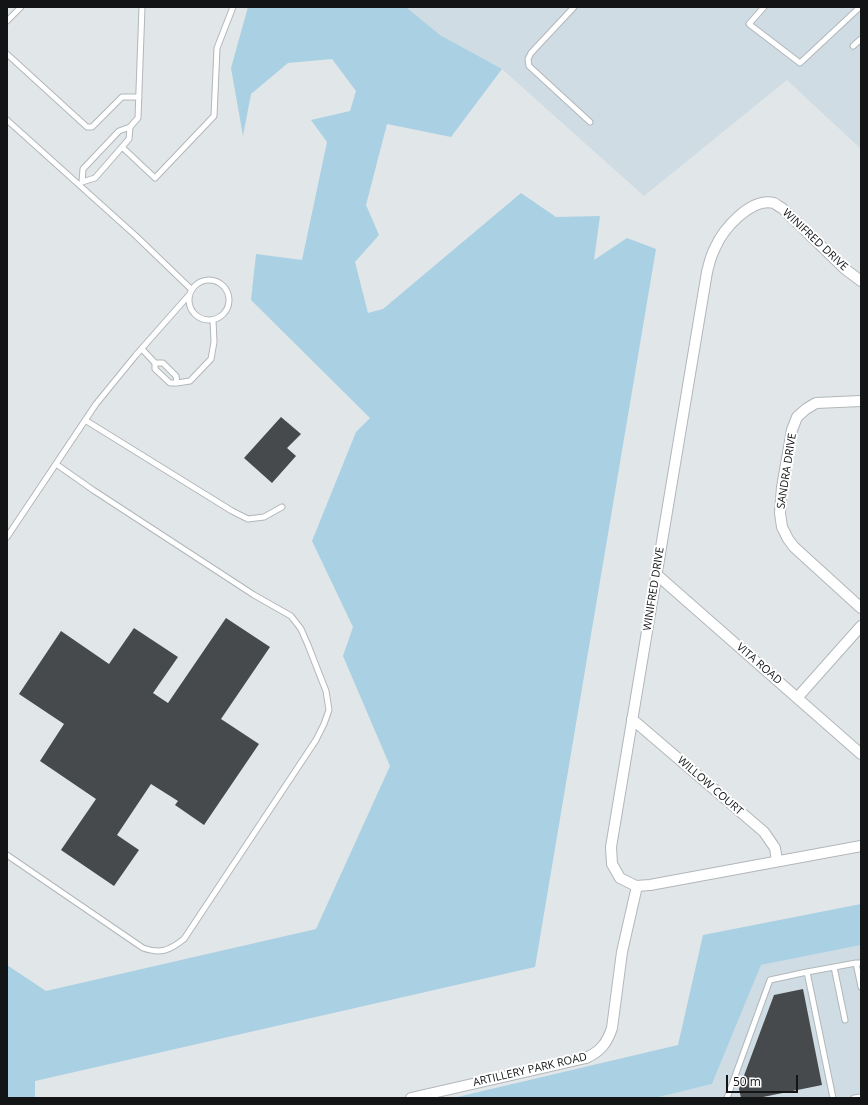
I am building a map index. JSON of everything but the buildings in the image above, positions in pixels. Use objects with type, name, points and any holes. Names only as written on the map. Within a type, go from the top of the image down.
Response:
[{"type":"street","name":"WINIFRED DRIVE","points":[[637,886],[620,878],[612,864],[611,847],[707,272],[715,247],[728,227],[745,211],[755,205],[764,203],[774,204],[782,208],[845,270],[861,281]]},
{"type":"street","name":"SANDRA DRIVE","points":[[861,401],[816,403],[797,417],[792,430],[782,487],[780,514],[782,527],[788,540],[794,547],[814,567],[861,608]]},
{"type":"street","name":"VITA ROAD","points":[[656,574],[861,754]]},
{"type":"street","points":[[797,698],[861,626]]},
{"type":"street","name":"WILLOW COURT","points":[[632,718],[764,832],[775,848],[777,861]]},
{"type":"street","points":[[637,886],[650,885],[861,846]]},
{"type":"street","name":"ARTILLERY PARK ROAD","points":[[411,1098],[586,1058],[595,1054],[609,1037],[612,1028],[622,952],[637,886]]},
{"type":"lane","points":[[7,20],[21,7]]},
{"type":"lane","points":[[80,183],[83,169],[119,131],[130,127],[138,118],[142,7]]},
{"type":"lane","points":[[122,147],[155,178],[214,116],[217,48],[233,7]]},
{"type":"lane","points":[[574,7],[531,53],[528,59],[529,66],[590,122]]},
{"type":"lane","points":[[764,7],[749,24],[800,64],[860,7]]},
{"type":"lane","points":[[853,46],[861,39]]},
{"type":"lane","points":[[7,55],[87,127],[92,127],[122,97],[139,97]]},
{"type":"lane","points":[[7,120],[80,183],[191,289]]},
{"type":"lane","points":[[80,183],[95,178],[129,139],[130,127]]},
{"type":"lane","points":[[209,279],[222,284],[229,295],[228,308],[224,313],[213,320],[200,318],[190,309],[188,302],[191,289],[196,283],[202,280],[209,279]]},
{"type":"lane","points":[[7,538],[96,404],[189,295]]},
{"type":"lane","points":[[142,349],[155,363],[155,369],[170,383],[190,381],[211,359],[214,342],[213,320]]},
{"type":"lane","points":[[155,363],[162,363],[176,376],[177,383]]},
{"type":"lane","points":[[85,420],[232,511],[248,519],[264,517],[282,507]]},
{"type":"lane","points":[[7,855],[143,948],[154,952],[166,951],[184,939],[316,740],[329,710],[326,691],[308,645],[301,629],[291,616],[254,595],[93,490],[56,464]]},
{"type":"lane","points":[[727,1098],[770,980],[859,963],[861,987]]},
{"type":"lane","points":[[834,967],[845,1020]]},
{"type":"lane","points":[[807,972],[833,1098]]},
{"type":"lane","points":[[854,1098],[861,1097]]},
{"type":"shaded area","points":[[248,7],[406,7],[440,35],[502,69],[451,137],[387,124],[366,205],[379,235],[355,262],[368,313],[383,309],[521,193],[556,217],[600,216],[594,260],[627,238],[656,249],[535,967],[35,1081],[35,1098],[7,1098],[7,965],[46,991],[316,929],[390,766],[343,656],[353,627],[312,541],[356,432],[370,418],[251,300],[256,254],[302,260],[327,142],[311,120],[350,111],[356,91],[332,59],[288,63],[251,94],[243,136],[231,68]]},
{"type":"shaded area","points":[[406,7],[861,7],[861,149],[787,80],[644,196],[502,69],[440,35]]},
{"type":"shaded area","points":[[861,904],[861,945],[761,965],[712,1084],[655,1098],[453,1098],[678,1045],[703,935]]},
{"type":"shaded area","points":[[861,945],[861,1098],[655,1098],[712,1084],[761,965]]}]
